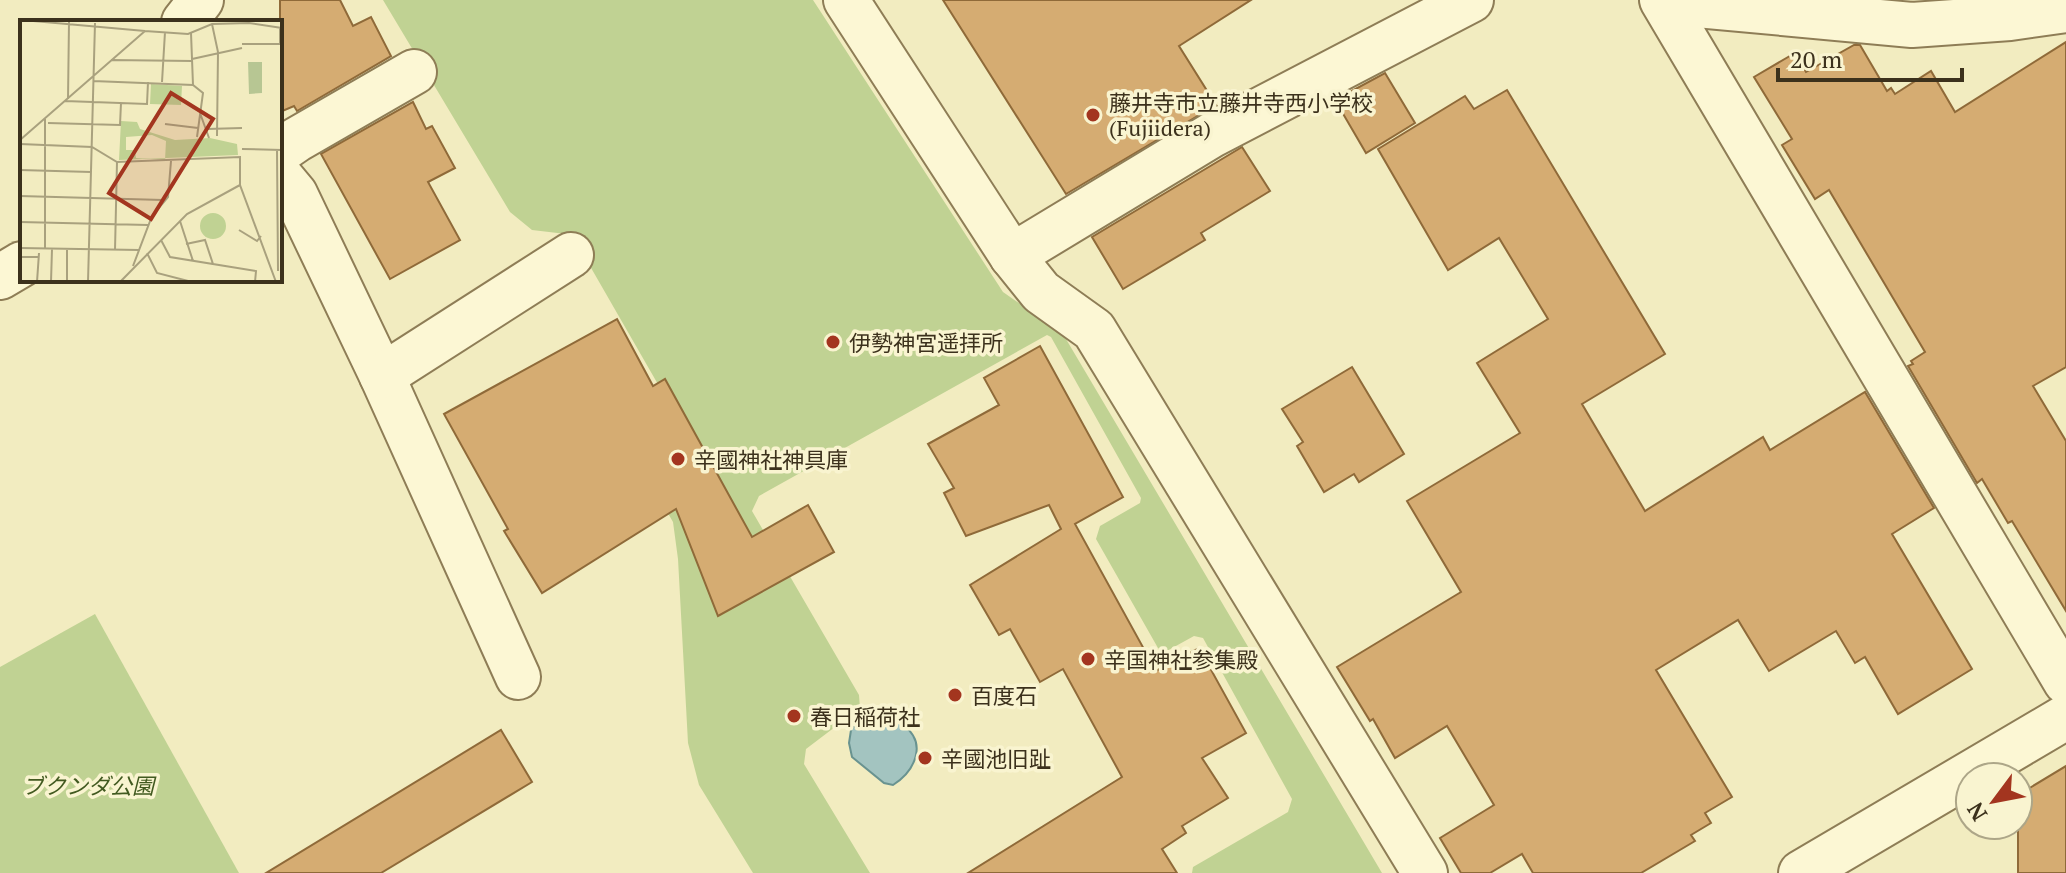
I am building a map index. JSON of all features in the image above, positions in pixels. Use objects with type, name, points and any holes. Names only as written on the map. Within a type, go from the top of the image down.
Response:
[{"type":"street","points":[[846,0],[1012,256],[1041,292],[1094,330],[1425,873]]},
{"type":"street","points":[[1012,256],[1212,135],[1471,0]]},
{"type":"street","points":[[1663,1],[1912,25],[2010,18],[2066,10]]},
{"type":"street","points":[[1663,1],[2066,682]]},
{"type":"street","points":[[282,150],[414,72]]},
{"type":"street","points":[[282,178],[295,194],[382,376],[518,677]]},
{"type":"street","points":[[382,376],[571,255]]},
{"type":"street","points":[[0,277],[20,265]]},
{"type":"street","points":[[1801,873],[2066,717]]},
{"type":"green space","points":[[383,0],[813,0],[1003,292],[1063,334],[1382,873],[1192,873],[1193,867],[1288,812],[1292,799],[1203,638],[1194,636],[1165,652],[1158,648],[1096,539],[1100,526],[1140,503],[1141,498],[1051,337],[1047,335],[759,496],[752,511],[859,695],[860,708],[806,749],[804,764],[870,873],[753,873],[699,785],[688,743],[678,559],[673,522],[628,444],[663,393],[575,240],[566,234],[532,230],[510,212]]},
{"type":"green space","name":"ブクンダ公園","points":[[95,614],[239,873],[0,873],[0,667]]},
{"type":"water","points":[[871,713],[899,723],[911,732],[915,740],[917,748],[912,765],[893,785],[884,783],[852,757],[849,743],[851,730]]},
{"type":"building","points":[[280,0],[340,0],[353,26],[371,17],[391,56],[297,111],[294,106],[282,111]]},
{"type":"building","points":[[943,0],[1251,0],[1179,46],[1216,105],[1066,194]]},
{"type":"building","points":[[2066,42],[2066,367],[2033,386],[2066,441],[2066,611],[2012,521],[2008,523],[1982,479],[1977,483],[1908,366],[1925,352],[1829,190],[1815,199],[1782,145],[1792,139],[1754,77],[1795,53],[1806,72],[1854,45],[1860,45],[1887,91],[1891,88],[1895,94],[1931,71],[1955,112]]},
{"type":"building","points":[[1385,73],[1415,123],[1366,153],[1335,100]]},
{"type":"building","points":[[1507,90],[1665,354],[1582,404],[1645,511],[1763,437],[1770,450],[1865,392],[1934,508],[1892,534],[1972,669],[1898,714],[1865,657],[1855,663],[1836,631],[1769,671],[1738,620],[1656,670],[1732,797],[1705,813],[1711,823],[1691,835],[1695,841],[1641,873],[1533,873],[1522,854],[1490,873],[1461,873],[1440,838],[1494,805],[1447,726],[1395,758],[1373,719],[1370,721],[1337,667],[1461,592],[1407,501],[1520,433],[1477,363],[1548,319],[1499,238],[1448,270],[1378,149],[1465,96],[1474,109]]},
{"type":"building","points":[[413,102],[426,129],[432,126],[455,168],[428,182],[460,240],[390,279],[321,154]]},
{"type":"building","points":[[1242,147],[1270,191],[1201,233],[1205,240],[1123,289],[1092,237]]},
{"type":"building","points":[[617,319],[653,386],[665,379],[752,537],[808,505],[834,552],[718,616],[676,509],[542,593],[504,531],[508,529],[444,414]]},
{"type":"building","points":[[1040,346],[1123,497],[1075,524],[1156,671],[1199,648],[1246,733],[1202,758],[1228,798],[1182,826],[1186,833],[1162,849],[1177,873],[968,873],[1122,777],[1063,669],[1040,682],[1010,629],[999,635],[970,585],[1061,529],[1049,505],[966,536],[944,493],[954,488],[928,444],[999,405],[984,378]]},
{"type":"building","points":[[1352,367],[1404,454],[1359,482],[1354,474],[1324,492],[1297,446],[1303,442],[1282,409]]},
{"type":"building","points":[[501,730],[532,782],[381,873],[266,873]]},
{"type":"building","points":[[2066,766],[2066,873],[2018,873],[2018,841],[2034,841],[2034,785]]},
{"type":"place","name":"藤井寺市立藤井寺西小学校 (Fujiidera)","points":[[1093,115]]},
{"type":"place","name":"伊勢神宮遥拝所","points":[[833,342]]},
{"type":"place","name":"辛國神社神具庫","points":[[678,459]]},
{"type":"place","name":"辛国神社参集殿","points":[[1088,659]]},
{"type":"place","name":"百度石","points":[[955,695]]},
{"type":"place","name":"春日稲荷社","points":[[794,716]]},
{"type":"place","name":"辛國池旧趾","points":[[925,758]]}]
